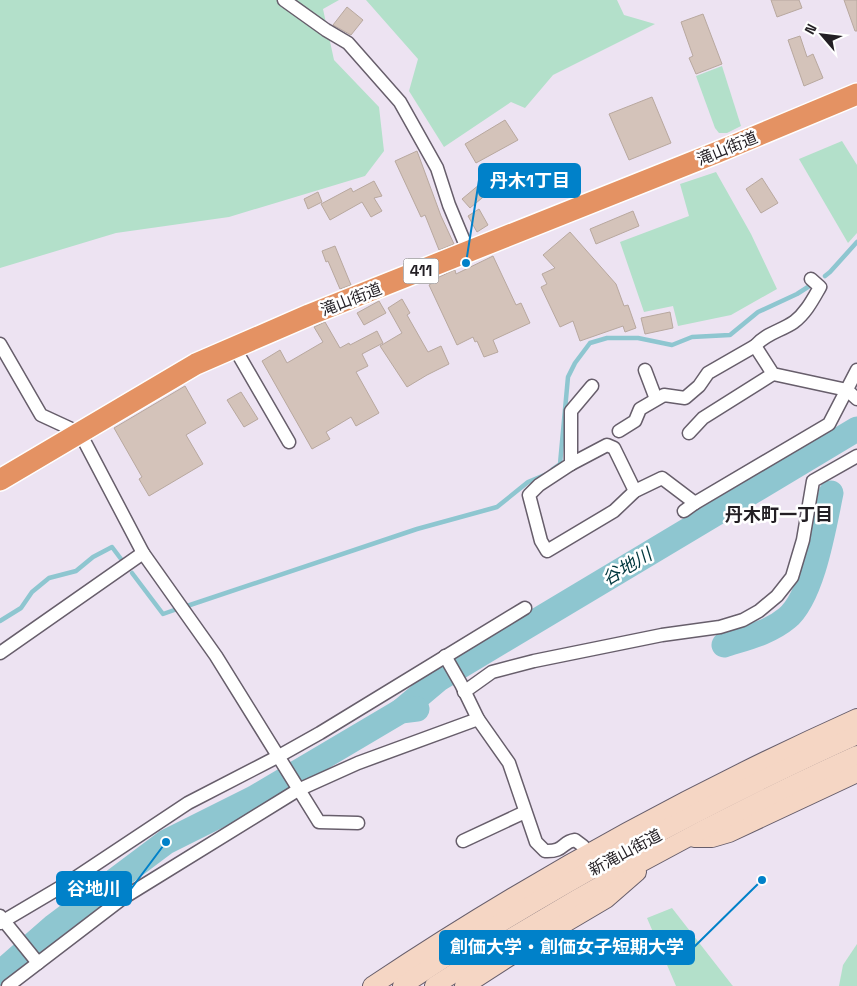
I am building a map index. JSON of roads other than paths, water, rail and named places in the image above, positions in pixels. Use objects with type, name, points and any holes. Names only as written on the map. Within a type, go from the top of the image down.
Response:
[{"type":"highway","name":"滝山街道","points":[[0,480],[196,364],[309,315],[718,152],[857,94]]},
{"type":"main road","points":[[372,986],[547,876],[706,790],[857,718]]},
{"type":"main road","name":"新滝山街道","points":[[402,986],[476,938],[597,866],[801,760],[857,735]]},
{"type":"main road","name":"新滝山街道","points":[[434,986],[612,877],[816,773],[857,755]]},
{"type":"main road","points":[[686,839],[712,838],[729,833],[857,773]]},
{"type":"main road","points":[[464,986],[523,948],[606,899],[654,856]]},
{"type":"street","points":[[284,0],[348,43],[400,102],[437,168],[449,205],[469,252]]},
{"type":"street","points":[[619,431],[635,421],[640,409],[656,399],[664,395],[684,398],[699,386],[708,373],[755,346],[760,340],[775,331],[794,322],[809,307],[820,287],[812,279]]},
{"type":"street","points":[[0,344],[41,415],[80,433],[143,553],[216,656],[319,822],[358,823]]},
{"type":"street","points":[[755,346],[773,374]]},
{"type":"street","points":[[234,347],[289,442]]},
{"type":"street","points":[[645,370],[656,399]]},
{"type":"street","points":[[684,511],[829,424],[857,370]]},
{"type":"street","points":[[688,433],[703,418],[773,374],[847,390],[857,399]]},
{"type":"street","points":[[571,464],[571,411],[592,386]]},
{"type":"street","points":[[635,491],[614,448],[607,445],[571,464],[539,485],[529,495],[542,541],[547,551],[614,511],[635,491],[662,478],[695,504]]},
{"type":"street","points":[[463,688],[492,672],[534,661],[662,635],[720,627],[744,620],[759,611],[777,596],[792,577],[803,540],[813,481],[857,456]]},
{"type":"street","points":[[0,654],[143,553]]},
{"type":"street","points":[[35,959],[15,932],[1,920],[66,884],[188,803],[280,759],[447,658],[525,608]]},
{"type":"street","points":[[447,658],[478,719],[509,763],[536,842],[545,851],[555,852],[568,841],[575,840],[583,846],[586,855]]},
{"type":"street","points":[[8,986],[35,959],[123,898],[297,788],[358,763],[478,719]]},
{"type":"street","points":[[463,841],[525,812]]},
{"type":"waterway","points":[[825,276],[857,242]]},
{"type":"waterway","points":[[553,469],[560,464],[568,377],[575,363],[590,343],[607,338],[638,338],[672,345],[692,337],[730,335],[758,312],[797,294],[811,285]]},
{"type":"waterway","name":"谷地川","points":[[401,711],[439,679],[857,429]]},
{"type":"waterway","points":[[187,606],[417,529],[497,507],[528,482],[547,474]]},
{"type":"waterway","name":"谷地川","points":[[724,645],[773,628],[787,618],[796,608],[811,577],[831,493]]},
{"type":"waterway","points":[[0,621],[21,608],[32,592],[49,578],[76,571],[93,557],[112,547],[124,563]]},
{"type":"waterway","points":[[132,573],[163,614],[180,608]]},
{"type":"waterway","name":"谷地川","points":[[0,973],[54,926],[166,842],[254,798],[401,711],[417,709]]},
{"type":"place","name":"丹木1丁目","points":[[466,263]]},
{"type":"place","name":"谷地川","points":[[166,842]]},
{"type":"place","name":"創価大学・創価女子短期大学","points":[[762,880]]},
{"type":"district","name":"丹木町一丁目","points":[[779,515]]}]
